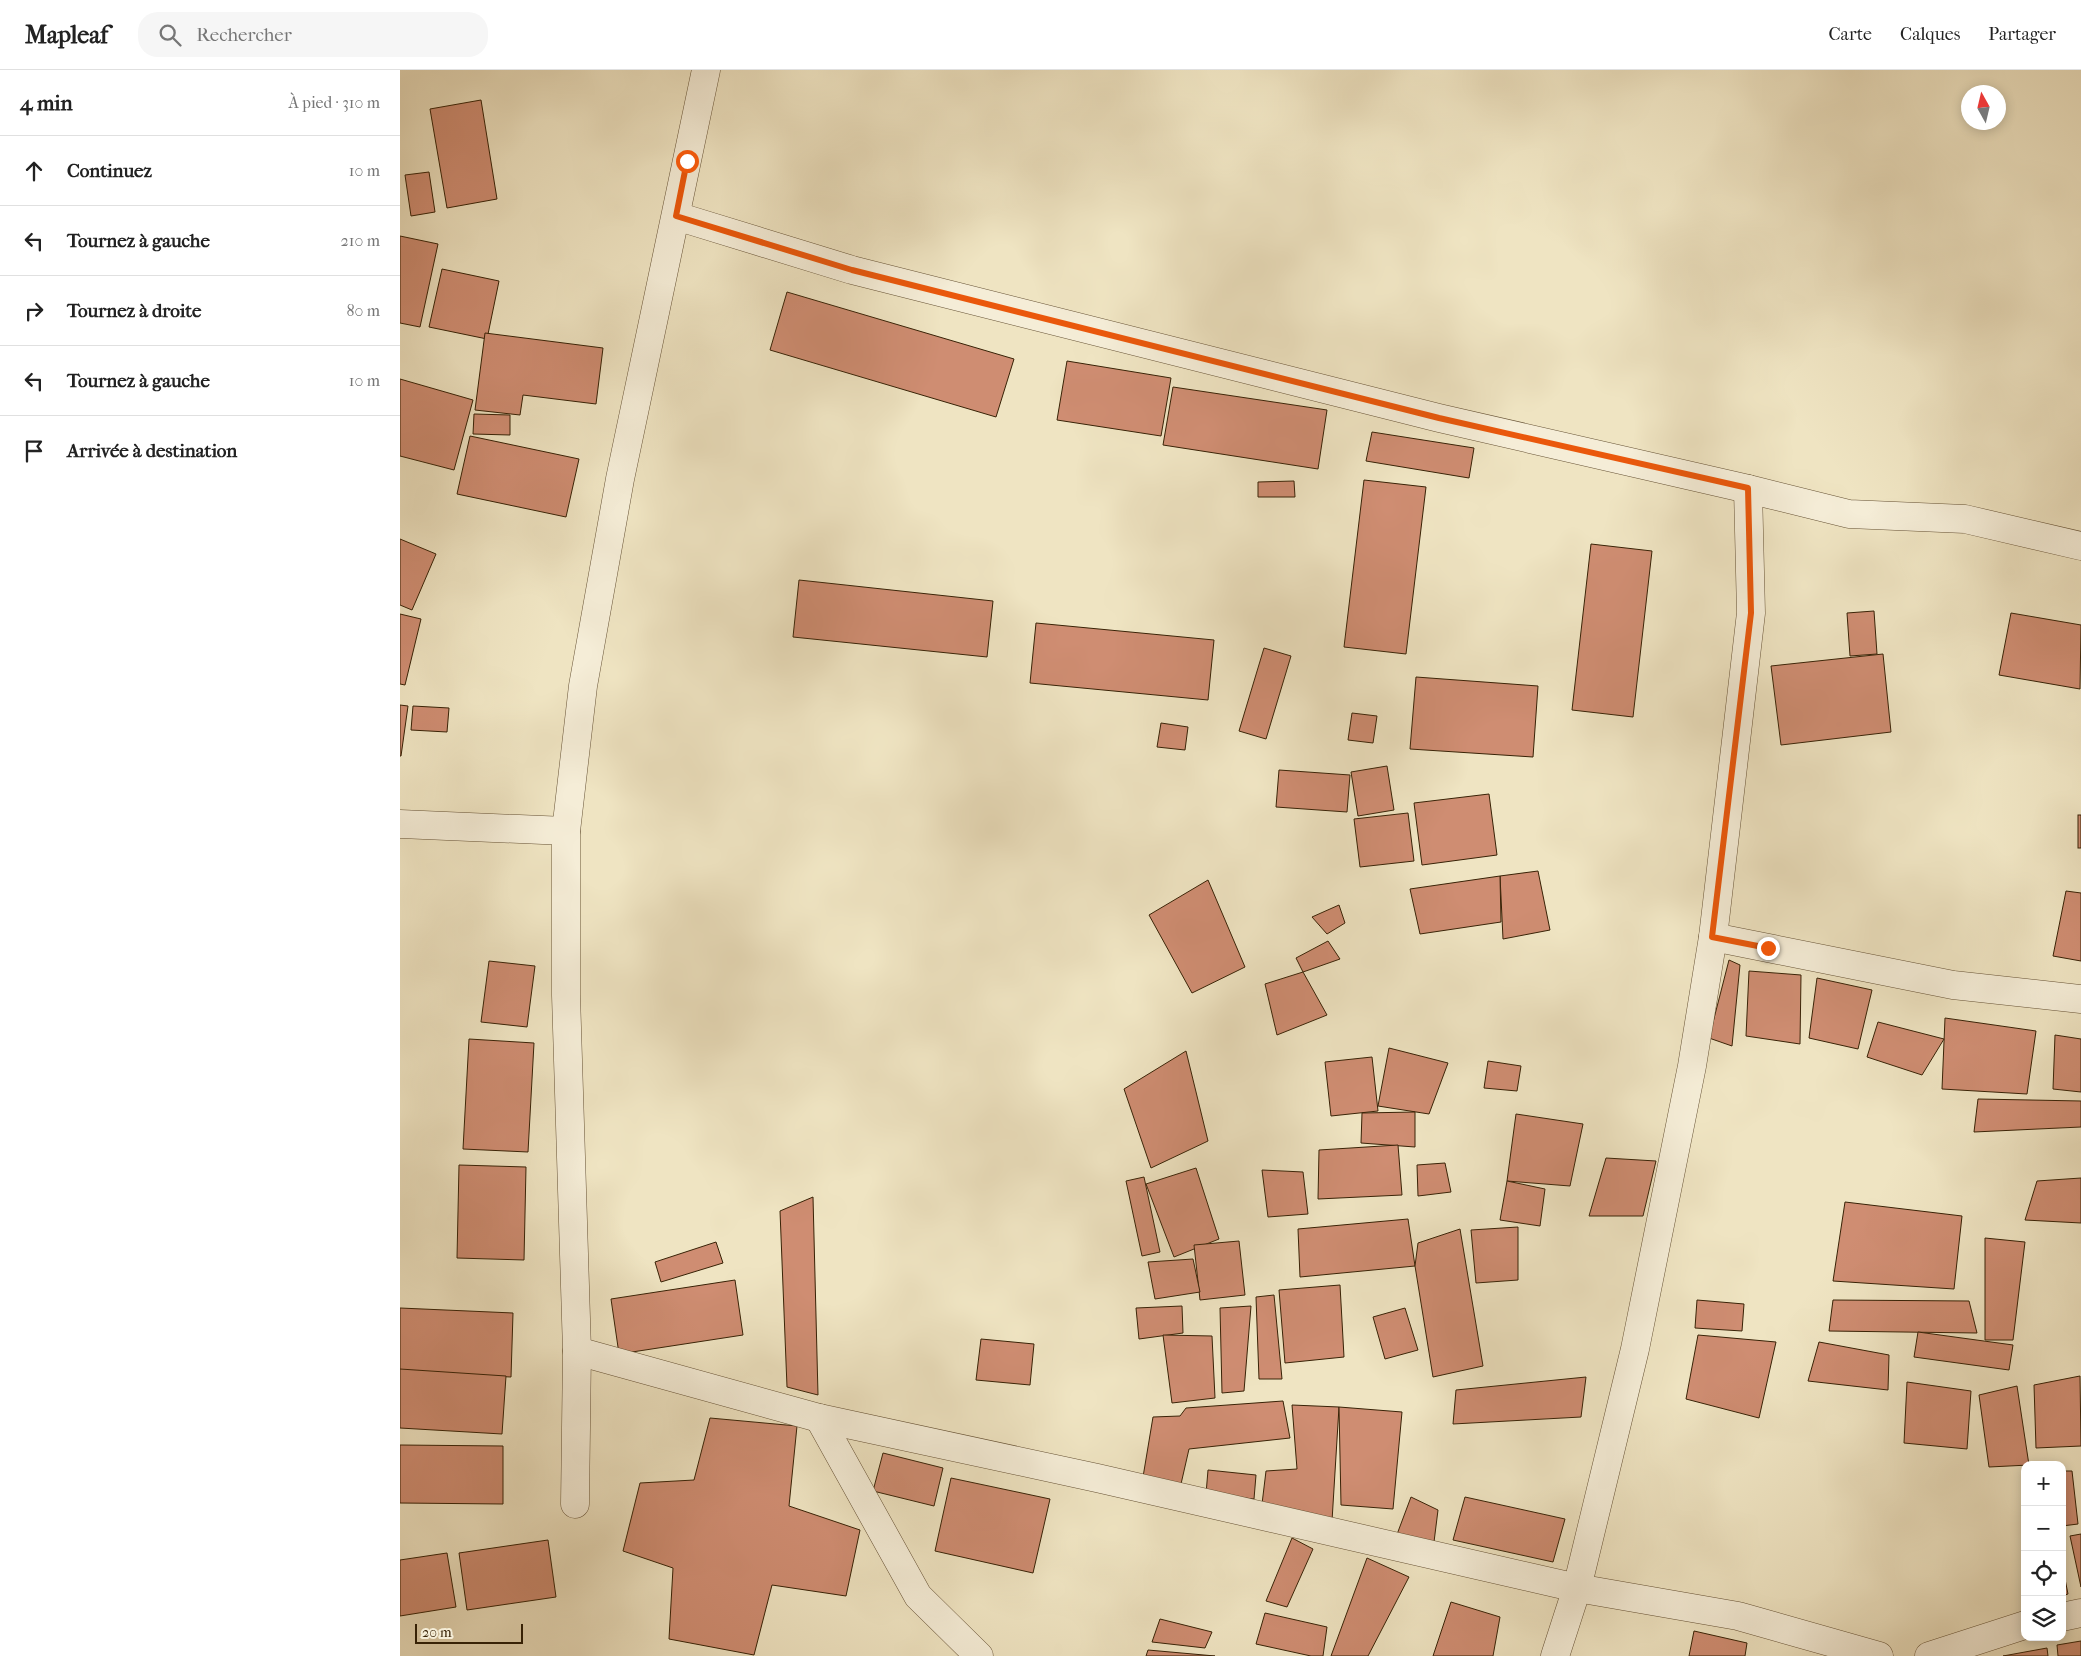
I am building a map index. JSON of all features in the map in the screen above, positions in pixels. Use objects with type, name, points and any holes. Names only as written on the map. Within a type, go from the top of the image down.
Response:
[{"type":"street","points":[[574,1504],[577,1351],[566,995],[566,831],[584,686],[618,488],[706,70]]},
{"type":"street","points":[[676,216],[852,270],[1439,418],[1748,488],[1848,514],[1965,519],[2081,546]]},
{"type":"street","points":[[1555,1656],[1577,1588],[1635,1349],[1692,1066],[1712,937],[1751,613],[1748,488]]},
{"type":"street","points":[[400,824],[566,831]]},
{"type":"street","points":[[1712,937],[1953,985],[2081,999]]},
{"type":"street","points":[[577,1351],[819,1418],[1097,1478],[1577,1588],[1738,1616],[1879,1656]]},
{"type":"street","points":[[819,1418],[918,1596],[979,1656]]},
{"type":"street","points":[[2066,1616],[2081,1613]]},
{"type":"street","points":[[1929,1656],[2021,1626]]},
{"type":"building","points":[[481,100],[497,199],[447,208],[430,109]]},
{"type":"building","points":[[429,172],[435,212],[411,216],[405,175]]},
{"type":"building","points":[[400,236],[438,244],[420,327],[400,323]]},
{"type":"building","points":[[442,269],[499,281],[487,339],[429,327]]},
{"type":"building","points":[[787,292],[1014,359],[996,417],[770,350]]},
{"type":"building","points":[[485,333],[603,348],[596,404],[523,395],[520,415],[475,410]]},
{"type":"building","points":[[1067,361],[1171,378],[1161,436],[1057,420]]},
{"type":"building","points":[[400,379],[473,400],[454,470],[400,456]]},
{"type":"building","points":[[1173,387],[1327,410],[1318,469],[1163,445]]},
{"type":"building","points":[[474,414],[510,415],[510,435],[473,434]]},
{"type":"building","points":[[1372,432],[1474,448],[1469,478],[1366,461]]},
{"type":"building","points":[[470,436],[579,459],[566,517],[457,494]]},
{"type":"building","points":[[1364,480],[1426,487],[1406,654],[1344,647]]},
{"type":"building","points":[[1294,481],[1295,497],[1258,497],[1258,482]]},
{"type":"building","points":[[400,539],[436,554],[412,610],[400,605]]},
{"type":"building","points":[[1591,544],[1652,551],[1633,717],[1572,710]]},
{"type":"building","points":[[799,580],[993,601],[987,657],[793,637]]},
{"type":"building","points":[[1874,611],[1877,654],[1850,656],[1847,613]]},
{"type":"building","points":[[2011,613],[2081,625],[2080,689],[1999,675]]},
{"type":"building","points":[[400,614],[421,619],[405,685],[400,684]]},
{"type":"building","points":[[1036,623],[1214,640],[1208,700],[1030,683]]},
{"type":"building","points":[[1264,648],[1291,656],[1266,739],[1239,731]]},
{"type":"building","points":[[1883,654],[1891,732],[1781,745],[1771,666]]},
{"type":"building","points":[[1416,677],[1538,686],[1533,757],[1410,749]]},
{"type":"building","points":[[400,705],[408,706],[401,756],[400,756]]},
{"type":"building","points":[[413,706],[449,708],[447,732],[411,730]]},
{"type":"building","points":[[1352,713],[1377,716],[1373,743],[1348,740]]},
{"type":"building","points":[[1161,723],[1188,727],[1185,750],[1157,747]]},
{"type":"building","points":[[1387,766],[1394,810],[1358,816],[1351,772]]},
{"type":"building","points":[[1279,770],[1350,775],[1347,812],[1276,807]]},
{"type":"building","points":[[1489,794],[1497,855],[1422,865],[1414,803]]},
{"type":"building","points":[[1408,813],[1414,861],[1360,867],[1354,819]]},
{"type":"building","points":[[2078,815],[2081,815],[2081,848],[2078,848]]},
{"type":"building","points":[[1538,871],[1550,930],[1503,939],[1500,876]]},
{"type":"building","points":[[1500,876],[1501,922],[1420,934],[1410,889]]},
{"type":"building","points":[[1208,880],[1245,967],[1192,993],[1149,915]]},
{"type":"building","points":[[2066,891],[2081,893],[2081,961],[2053,956]]},
{"type":"building","points":[[1339,905],[1345,923],[1327,934],[1312,917]]},
{"type":"building","points":[[1328,941],[1340,959],[1303,972],[1296,958]]},
{"type":"building","points":[[1729,960],[1740,965],[1732,1046],[1709,1038]]},
{"type":"building","points":[[489,961],[535,966],[527,1027],[481,1022]]},
{"type":"building","points":[[1749,971],[1801,975],[1800,1044],[1746,1036]]},
{"type":"building","points":[[1303,972],[1327,1015],[1277,1035],[1265,984]]},
{"type":"building","points":[[1817,978],[1872,990],[1858,1049],[1809,1038]]},
{"type":"building","points":[[1945,1018],[2036,1031],[2027,1094],[1942,1089]]},
{"type":"building","points":[[1878,1022],[1944,1039],[1922,1075],[1867,1057]]},
{"type":"building","points":[[2055,1035],[2081,1039],[2081,1092],[2053,1089]]},
{"type":"building","points":[[469,1039],[534,1043],[528,1152],[463,1149]]},
{"type":"building","points":[[1389,1048],[1448,1063],[1429,1114],[1378,1106]]},
{"type":"building","points":[[1186,1051],[1208,1141],[1151,1168],[1124,1089]]},
{"type":"building","points":[[1372,1057],[1378,1111],[1331,1116],[1325,1062]]},
{"type":"building","points":[[1488,1061],[1521,1066],[1517,1091],[1484,1088]]},
{"type":"building","points":[[1978,1099],[2081,1101],[2081,1127],[1974,1132]]},
{"type":"building","points":[[1415,1112],[1415,1147],[1361,1143],[1362,1113]]},
{"type":"building","points":[[1516,1114],[1583,1124],[1570,1186],[1507,1181]]},
{"type":"building","points":[[1398,1145],[1402,1195],[1318,1199],[1319,1150]]},
{"type":"building","points":[[1606,1158],[1656,1161],[1643,1216],[1589,1216]]},
{"type":"building","points":[[1445,1163],[1451,1192],[1418,1196],[1417,1165]]},
{"type":"building","points":[[459,1165],[526,1167],[524,1260],[457,1258]]},
{"type":"building","points":[[1196,1168],[1219,1239],[1174,1257],[1146,1184]]},
{"type":"building","points":[[1262,1170],[1303,1172],[1308,1214],[1268,1217]]},
{"type":"building","points":[[1144,1177],[1160,1252],[1142,1256],[1126,1181]]},
{"type":"building","points":[[2081,1178],[2081,1223],[2025,1220],[2037,1181]]},
{"type":"building","points":[[1507,1181],[1545,1189],[1540,1226],[1500,1220]]},
{"type":"building","points":[[813,1197],[818,1395],[787,1387],[780,1211]]},
{"type":"building","points":[[1845,1202],[1962,1216],[1954,1289],[1833,1281]]},
{"type":"building","points":[[1408,1219],[1415,1266],[1300,1277],[1298,1229]]},
{"type":"building","points":[[1518,1227],[1518,1280],[1476,1283],[1471,1230]]},
{"type":"building","points":[[1460,1229],[1483,1366],[1433,1377],[1415,1266],[1418,1243]]},
{"type":"building","points":[[1985,1238],[2025,1242],[2013,1340],[1985,1340]]},
{"type":"building","points":[[1239,1241],[1245,1295],[1200,1300],[1194,1245]]},
{"type":"building","points":[[716,1242],[723,1263],[661,1282],[655,1262]]},
{"type":"building","points":[[1193,1259],[1200,1292],[1155,1299],[1148,1262]]},
{"type":"building","points":[[735,1280],[743,1335],[619,1354],[611,1299]]},
{"type":"building","points":[[1340,1285],[1344,1357],[1285,1363],[1279,1290]]},
{"type":"building","points":[[1274,1295],[1282,1379],[1259,1379],[1256,1297]]},
{"type":"building","points":[[1697,1300],[1744,1304],[1742,1331],[1695,1328]]},
{"type":"building","points":[[1833,1300],[1969,1301],[1977,1333],[1829,1331]]},
{"type":"building","points":[[1182,1306],[1183,1333],[1139,1339],[1136,1308]]},
{"type":"building","points":[[1251,1306],[1244,1391],[1222,1393],[1220,1308]]},
{"type":"building","points":[[400,1308],[513,1313],[511,1377],[400,1372]]},
{"type":"building","points":[[1405,1308],[1418,1350],[1385,1359],[1373,1317]]},
{"type":"building","points":[[1918,1332],[2013,1345],[2009,1370],[1914,1357]]},
{"type":"building","points":[[1163,1335],[1212,1336],[1215,1398],[1172,1403]]},
{"type":"building","points":[[1698,1335],[1776,1342],[1759,1418],[1686,1399]]},
{"type":"building","points":[[981,1339],[1034,1344],[1030,1385],[976,1380]]},
{"type":"building","points":[[1819,1342],[1889,1355],[1888,1390],[1808,1381]]},
{"type":"building","points":[[400,1369],[506,1376],[502,1434],[400,1428]]},
{"type":"building","points":[[2080,1376],[2081,1446],[2036,1448],[2034,1385]]},
{"type":"building","points":[[1586,1377],[1581,1417],[1453,1424],[1456,1390]]},
{"type":"building","points":[[1907,1382],[1971,1391],[1967,1449],[1904,1443]]},
{"type":"building","points":[[2017,1386],[2028,1461],[2021,1461],[2021,1465],[1989,1467],[1979,1395]]},
{"type":"building","points":[[1283,1401],[1290,1438],[1189,1449],[1181,1484],[1143,1477],[1153,1417],[1180,1416],[1186,1408]]},
{"type":"building","points":[[1292,1405],[1339,1407],[1332,1521],[1262,1504],[1266,1471],[1297,1469]]},
{"type":"building","points":[[1339,1407],[1402,1412],[1393,1509],[1341,1505]]},
{"type":"building","points":[[710,1418],[797,1426],[789,1506],[860,1530],[846,1596],[772,1585],[754,1655],[669,1639],[673,1568],[623,1551],[640,1483],[694,1480]]},
{"type":"building","points":[[400,1445],[503,1446],[503,1504],[400,1503]]},
{"type":"building","points":[[883,1453],[943,1468],[934,1506],[873,1491]]},
{"type":"building","points":[[1208,1470],[1256,1475],[1254,1499],[1206,1494]]},
{"type":"building","points":[[2066,1471],[2072,1471],[2078,1524],[2066,1526]]},
{"type":"building","points":[[951,1478],[1050,1499],[1033,1573],[935,1551]]},
{"type":"building","points":[[1411,1497],[1438,1510],[1434,1542],[1396,1537]]},
{"type":"building","points":[[1465,1497],[1565,1519],[1553,1562],[1453,1540]]},
{"type":"building","points":[[2081,1534],[2081,1587],[2070,1536]]},
{"type":"building","points":[[1292,1538],[1313,1549],[1287,1607],[1266,1601]]},
{"type":"building","points":[[548,1540],[556,1597],[467,1610],[459,1553]]},
{"type":"building","points":[[447,1553],[456,1607],[400,1616],[400,1560]]},
{"type":"building","points":[[1367,1558],[1409,1577],[1368,1656],[1331,1656]]},
{"type":"building","points":[[1451,1602],[1500,1617],[1493,1656],[1433,1656]]},
{"type":"building","points":[[1265,1613],[1327,1627],[1323,1656],[1311,1656],[1256,1644]]},
{"type":"building","points":[[1160,1619],[1212,1632],[1205,1648],[1152,1642]]},
{"type":"building","points":[[1694,1631],[1747,1643],[1745,1656],[1689,1656]]},
{"type":"building","points":[[2081,1641],[2081,1656],[2058,1656],[2057,1645]]},
{"type":"building","points":[[2047,1648],[2048,1656],[2003,1656]]},
{"type":"building","points":[[1148,1650],[1215,1656],[1146,1656]]},
{"type":"route","points":[[687,161],[676,216],[871,275],[1439,418],[1748,488],[1751,613],[1712,937],[1768,948]]}]
